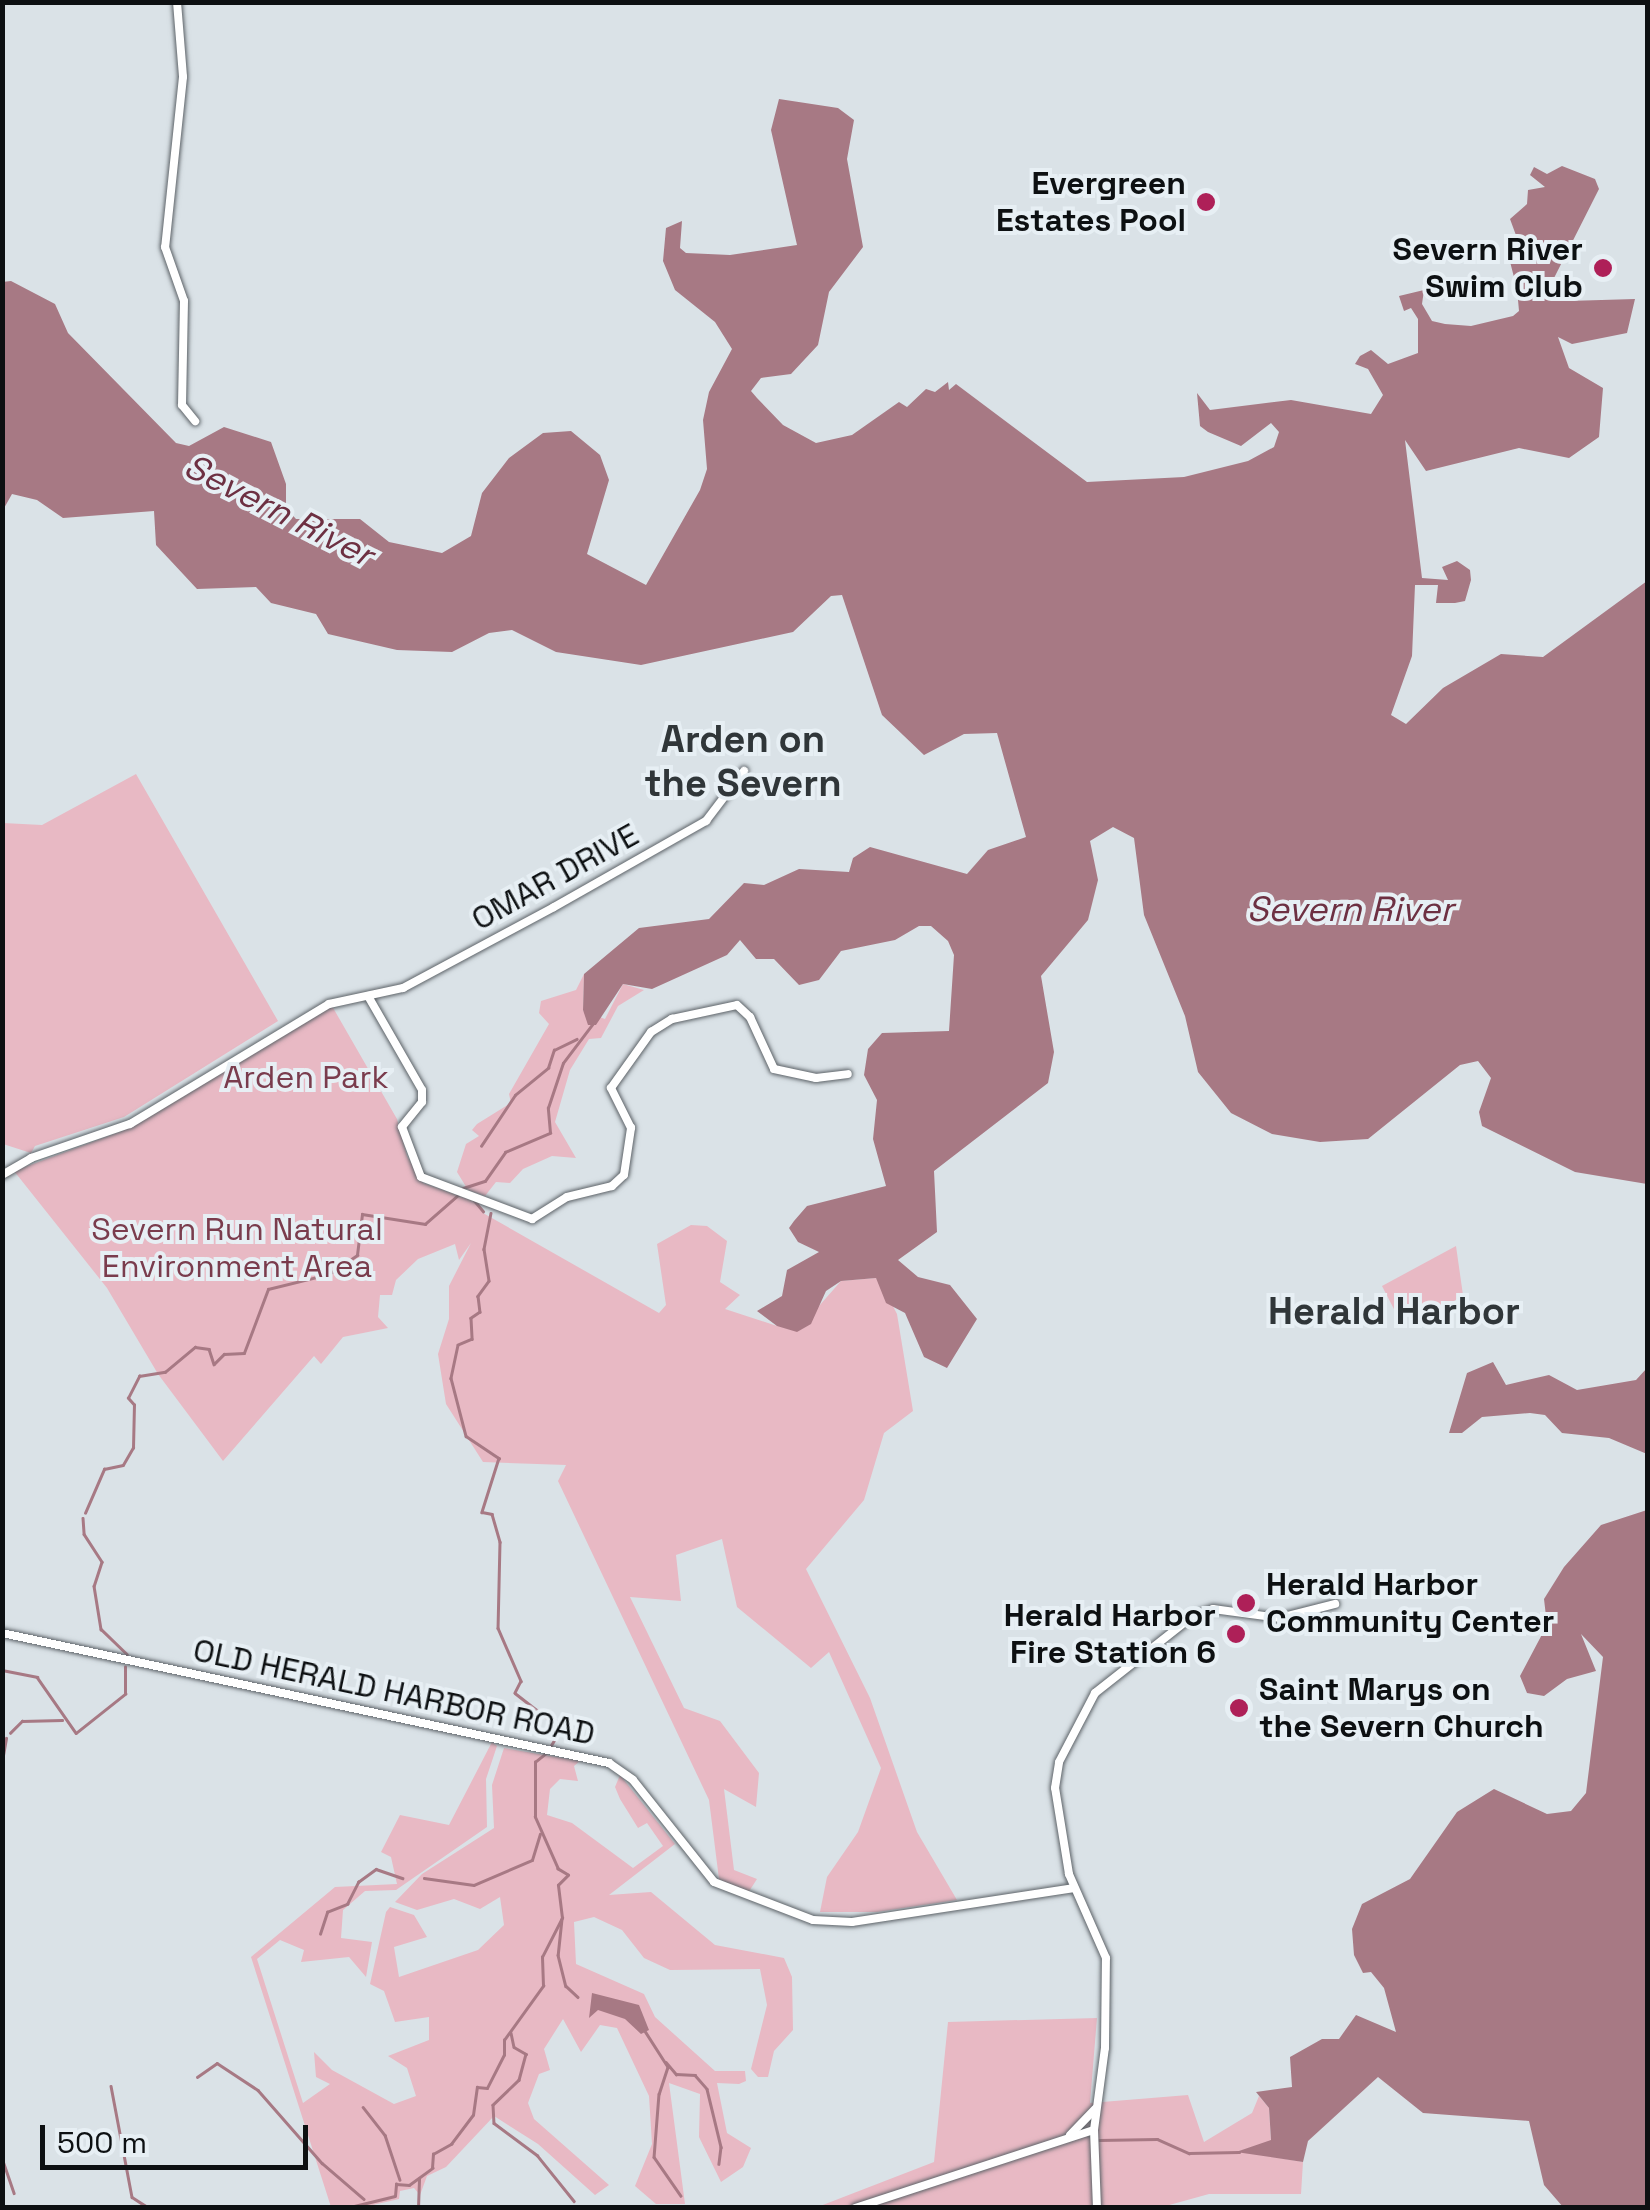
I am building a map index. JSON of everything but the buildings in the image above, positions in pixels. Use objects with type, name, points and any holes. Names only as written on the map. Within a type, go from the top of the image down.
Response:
[{"type":"street","points":[[177,2],[183,77],[165,247],[184,302],[182,405],[195,421]]},
{"type":"street","name":"OMAR DRIVE","points":[[2,1175],[31,1158],[120,1130],[329,1004],[403,988],[655,852],[710,818],[744,772]]},
{"type":"street","points":[[368,996],[423,1099],[402,1128],[424,1180],[536,1220],[567,1196],[612,1186],[624,1175],[631,1128],[611,1088],[651,1032],[672,1019],[737,1005],[750,1017],[774,1069],[816,1078],[848,1074]]},
{"type":"street","points":[[1097,2208],[1094,2130],[1106,1958],[1074,1888],[1054,1788],[1059,1762],[1095,1693],[1190,1618],[1218,1610],[1280,1618],[1336,1604]]},
{"type":"street","name":"OLD HERALD HARBOR ROAD","points":[[2,1633],[610,1764],[633,1780],[718,1884],[813,1920],[852,1922],[1074,1888]]},
{"type":"street","points":[[1061,2140],[1098,2106]]},
{"type":"street","points":[[855,2208],[1094,2130]]},
{"type":"green space","points":[[136,774],[278,1021],[124,1117],[35,1146],[31,1153],[3,1144],[3,823],[42,825]]},
{"type":"green space","points":[[584,974],[583,1011],[605,1019],[623,984],[644,990],[618,1006],[601,1038],[589,1039],[570,1070],[555,1122],[576,1158],[552,1156],[523,1169],[510,1183],[496,1182],[485,1196],[468,1190],[457,1172],[466,1144],[479,1136],[472,1130],[477,1124],[511,1103],[509,1094],[549,1024],[539,1013],[541,1001],[576,990]]},
{"type":"green space","points":[[332,1006],[397,1119],[407,1156],[423,1183],[479,1203],[483,1213],[659,1313],[666,1305],[657,1244],[691,1225],[707,1226],[727,1241],[720,1282],[740,1295],[725,1309],[777,1326],[819,1306],[841,1281],[876,1278],[883,1287],[897,1314],[913,1411],[884,1433],[864,1500],[806,1569],[870,1698],[917,1832],[957,1900],[877,1912],[820,1912],[827,1877],[858,1832],[881,1768],[829,1652],[811,1668],[737,1607],[722,1539],[676,1555],[681,1601],[630,1597],[684,1708],[720,1721],[759,1773],[756,1807],[724,1789],[734,1870],[757,1879],[748,1893],[719,1879],[709,1800],[558,1481],[566,1465],[483,1462],[446,1404],[438,1354],[449,1319],[449,1286],[471,1243],[459,1260],[455,1244],[418,1259],[396,1280],[392,1295],[380,1295],[378,1317],[388,1328],[343,1337],[321,1364],[314,1356],[223,1461],[158,1374],[107,1288],[14,1171],[122,1131]]},
{"type":"green space","points":[[1456,1246],[1463,1295],[1439,1311],[1396,1313],[1382,1286]]},
{"type":"green space","points":[[492,1742],[497,1746],[486,1779],[487,1827],[396,1890],[365,1891],[343,1910],[341,1938],[372,1942],[366,1977],[349,1957],[301,1962],[304,1950],[280,1940],[257,1959],[303,2103],[330,2084],[316,2077],[314,2052],[332,2070],[394,2104],[416,2096],[407,2068],[388,2056],[429,2040],[429,2017],[395,2022],[384,1991],[370,1984],[386,1912],[390,1907],[414,1915],[427,1937],[394,1947],[399,1977],[478,1950],[504,1925],[500,1897],[480,1909],[454,1899],[417,1910],[395,1902],[422,1874],[494,1828],[492,1785],[504,1748],[580,1761],[574,1766],[578,1781],[560,1779],[550,1789],[547,1815],[572,1823],[633,1868],[663,1846],[647,1823],[638,1828],[620,1799],[615,1787],[620,1775],[675,1844],[609,1895],[651,1892],[715,1945],[784,1958],[792,1977],[793,2030],[774,2051],[768,2077],[758,2077],[751,2069],[767,2005],[760,1969],[670,1970],[644,1958],[622,1930],[594,1917],[574,1922],[576,1964],[644,1994],[655,2017],[715,2071],[745,2071],[746,2081],[739,2084],[717,2083],[727,2133],[751,2148],[743,2167],[721,2182],[699,2137],[700,2094],[669,2083],[685,2204],[656,2204],[635,2186],[652,2144],[649,2096],[617,2028],[600,2025],[581,2052],[563,2019],[544,2049],[550,2070],[539,2074],[528,2103],[534,2119],[609,2185],[595,2195],[538,2144],[494,2116],[446,2167],[427,2176],[420,2195],[414,2188],[400,2191],[399,2199],[364,2207],[331,2207],[251,1957],[335,1887],[397,1884],[391,1857],[381,1852],[400,1815],[449,1825]]},
{"type":"green space","points":[[1097,2018],[1090,2103],[1188,2095],[1204,2142],[1252,2113],[1259,2096],[1269,2108],[1271,2141],[1240,2151],[1303,2162],[1301,2194],[1209,2194],[1162,2207],[815,2208],[934,2162],[948,2022]]},
{"type":"water","name":"Severn River","points":[[779,99],[838,108],[854,120],[847,159],[863,247],[829,292],[818,345],[791,374],[761,378],[751,391],[783,425],[816,443],[852,435],[899,402],[907,407],[926,389],[935,392],[948,382],[949,390],[956,384],[1087,482],[1184,477],[1248,461],[1274,447],[1279,432],[1271,423],[1241,446],[1208,432],[1200,426],[1197,393],[1210,410],[1291,400],[1371,414],[1383,395],[1368,369],[1355,364],[1360,356],[1371,350],[1388,364],[1418,353],[1418,319],[1411,308],[1404,311],[1399,296],[1424,290],[1422,304],[1432,321],[1445,324],[1471,326],[1513,316],[1519,311],[1517,289],[1506,246],[1517,238],[1510,219],[1527,204],[1528,190],[1545,187],[1530,175],[1534,167],[1547,174],[1562,166],[1595,179],[1599,189],[1552,282],[1568,301],[1635,299],[1627,333],[1572,344],[1558,337],[1569,368],[1603,388],[1599,437],[1569,458],[1519,448],[1426,471],[1405,440],[1422,578],[1448,580],[1442,567],[1457,561],[1470,570],[1471,580],[1465,601],[1455,603],[1436,603],[1438,585],[1415,585],[1412,656],[1391,715],[1406,724],[1443,688],[1501,654],[1543,657],[1647,581],[1647,1184],[1575,1172],[1482,1126],[1479,1112],[1491,1078],[1478,1061],[1460,1065],[1368,1139],[1320,1142],[1272,1134],[1231,1113],[1198,1072],[1185,1016],[1144,915],[1134,838],[1113,827],[1090,841],[1098,880],[1088,920],[1041,976],[1054,1052],[1048,1083],[934,1171],[937,1232],[898,1260],[918,1277],[950,1285],[977,1319],[947,1368],[924,1357],[905,1313],[886,1303],[876,1278],[841,1281],[826,1291],[811,1324],[797,1332],[777,1326],[757,1311],[782,1296],[787,1270],[819,1252],[798,1242],[789,1228],[794,1221],[807,1206],[886,1186],[873,1139],[877,1100],[864,1075],[868,1049],[882,1033],[949,1031],[954,955],[948,941],[931,926],[919,926],[895,940],[841,951],[819,980],[799,985],[774,959],[756,959],[740,940],[727,955],[652,989],[623,984],[596,1025],[588,1025],[583,1010],[584,974],[639,928],[709,919],[744,883],[764,885],[799,869],[849,872],[853,858],[870,847],[967,874],[988,850],[1026,837],[997,733],[964,734],[924,755],[882,715],[842,595],[831,596],[793,632],[641,665],[556,652],[512,630],[489,633],[452,652],[397,650],[328,634],[316,614],[271,603],[256,587],[197,589],[156,545],[154,511],[63,518],[37,500],[12,494],[3,510],[2,282],[11,281],[55,304],[68,333],[176,443],[189,446],[224,427],[271,442],[286,484],[286,508],[296,519],[360,519],[389,542],[442,553],[471,536],[482,493],[509,458],[543,433],[571,431],[600,455],[609,480],[587,554],[646,585],[700,490],[707,469],[703,420],[709,392],[732,349],[715,322],[675,290],[663,261],[666,228],[682,221],[680,248],[686,253],[730,255],[797,245],[771,130]]},
{"type":"water","points":[[1493,1362],[1506,1385],[1549,1375],[1577,1390],[1636,1380],[1647,1368],[1647,1454],[1609,1438],[1562,1433],[1545,1415],[1530,1413],[1482,1417],[1462,1433],[1449,1433],[1467,1373]]},
{"type":"water","points":[[1647,1510],[1647,2207],[1563,2207],[1544,2185],[1529,2121],[1423,2113],[1378,2077],[1308,2141],[1303,2162],[1236,2152],[1271,2140],[1269,2108],[1256,2092],[1292,2087],[1290,2057],[1322,2039],[1339,2039],[1356,2015],[1396,2032],[1384,1988],[1371,1972],[1363,1973],[1354,1955],[1352,1929],[1362,1904],[1410,1879],[1457,1812],[1494,1789],[1547,1814],[1571,1811],[1586,1793],[1603,1657],[1581,1634],[1596,1671],[1567,1679],[1544,1696],[1527,1693],[1520,1676],[1547,1625],[1544,1599],[1564,1567],[1601,1525]]},
{"type":"water","points":[[592,1993],[639,2005],[649,2030],[641,2034],[625,2019],[598,2010],[589,2018]]},
{"type":"waterway","points":[[463,1188],[485,1181],[505,1152],[550,1133],[548,1108],[563,1063],[594,1022]]},
{"type":"waterway","points":[[481,1146],[515,1095],[548,1068],[554,1050],[577,1039]]},
{"type":"waterway","points":[[85,1513],[104,1469],[123,1465],[133,1448],[134,1405],[128,1398],[139,1376],[165,1372],[195,1347],[209,1349],[214,1364],[224,1354],[244,1353],[268,1289],[329,1274],[357,1255],[362,1214],[425,1224],[458,1195]]},
{"type":"waterway","points":[[473,1199],[483,1211]]},
{"type":"waterway","points":[[491,1213],[484,1249],[489,1281],[478,1296],[480,1312],[471,1318],[472,1339],[458,1345],[451,1378],[466,1436],[499,1458],[482,1512],[492,1514],[500,1542],[498,1628],[521,1681],[515,1693],[547,1718],[565,1723],[551,1746]]},
{"type":"waterway","points":[[83,1518],[84,1534],[102,1562],[94,1586],[101,1629],[127,1654]]},
{"type":"waterway","points":[[2,1670],[37,1677],[76,1733],[125,1694],[125,1667]]},
{"type":"waterway","points":[[10,1733],[22,1721],[62,1720]]},
{"type":"waterway","points":[[2,1761],[6,1738]]},
{"type":"waterway","points":[[346,2208],[395,2196],[396,2184],[409,2185],[432,2168],[433,2154],[451,2144],[473,2115],[477,2087],[487,2088],[504,2055],[504,2040],[543,1986],[542,1957],[562,1918],[558,1885],[568,1875],[558,1869],[535,1817],[535,1762],[546,1753]]},
{"type":"waterway","points":[[424,1878],[474,1885],[532,1860],[540,1834]]},
{"type":"waterway","points":[[320,1934],[327,1912],[347,1904],[358,1882],[376,1869],[402,1878]]},
{"type":"waterway","points":[[562,1919],[558,1955],[566,1986],[578,1997]]},
{"type":"waterway","points":[[645,2031],[668,2067],[659,2094],[654,2157],[681,2196]]},
{"type":"waterway","points":[[511,2033],[514,2047],[526,2054],[519,2080],[493,2105],[494,2123],[537,2155],[574,2201]]},
{"type":"waterway","points":[[666,2062],[676,2074],[695,2075],[707,2089],[721,2147],[719,2164]]},
{"type":"waterway","points":[[197,2077],[217,2063],[258,2090],[322,2163],[364,2199]]},
{"type":"waterway","points":[[111,2086],[132,2197],[149,2208]]},
{"type":"waterway","points":[[363,2107],[385,2135],[400,2180]]},
{"type":"waterway","points":[[1099,2140],[1157,2139],[1189,2153],[1239,2152]]},
{"type":"waterway","points":[[2,2158],[14,2193]]},
{"type":"waterway","points":[[418,2208],[419,2179]]},
{"type":"place","name":"Evergreen Estates Pool","points":[[1206,202]]},
{"type":"place","name":"Severn River Swim Club","points":[[1603,268]]},
{"type":"place","name":"Herald Harbor Community Center","points":[[1246,1603]]},
{"type":"place","name":"Herald Harbor Fire Station 6","points":[[1236,1634]]},
{"type":"place","name":"Saint Marys on the Severn Church","points":[[1239,1708]]},
{"type":"district","name":"Arden on the Severn","points":[[743,762]]},
{"type":"district","name":"Herald Harbor","points":[[1394,1312]]},
{"type":"park label","name":"Arden Park","points":[[306,1077]]},
{"type":"park label","name":"Severn Run Natural Environment Area","points":[[237,1248]]}]
